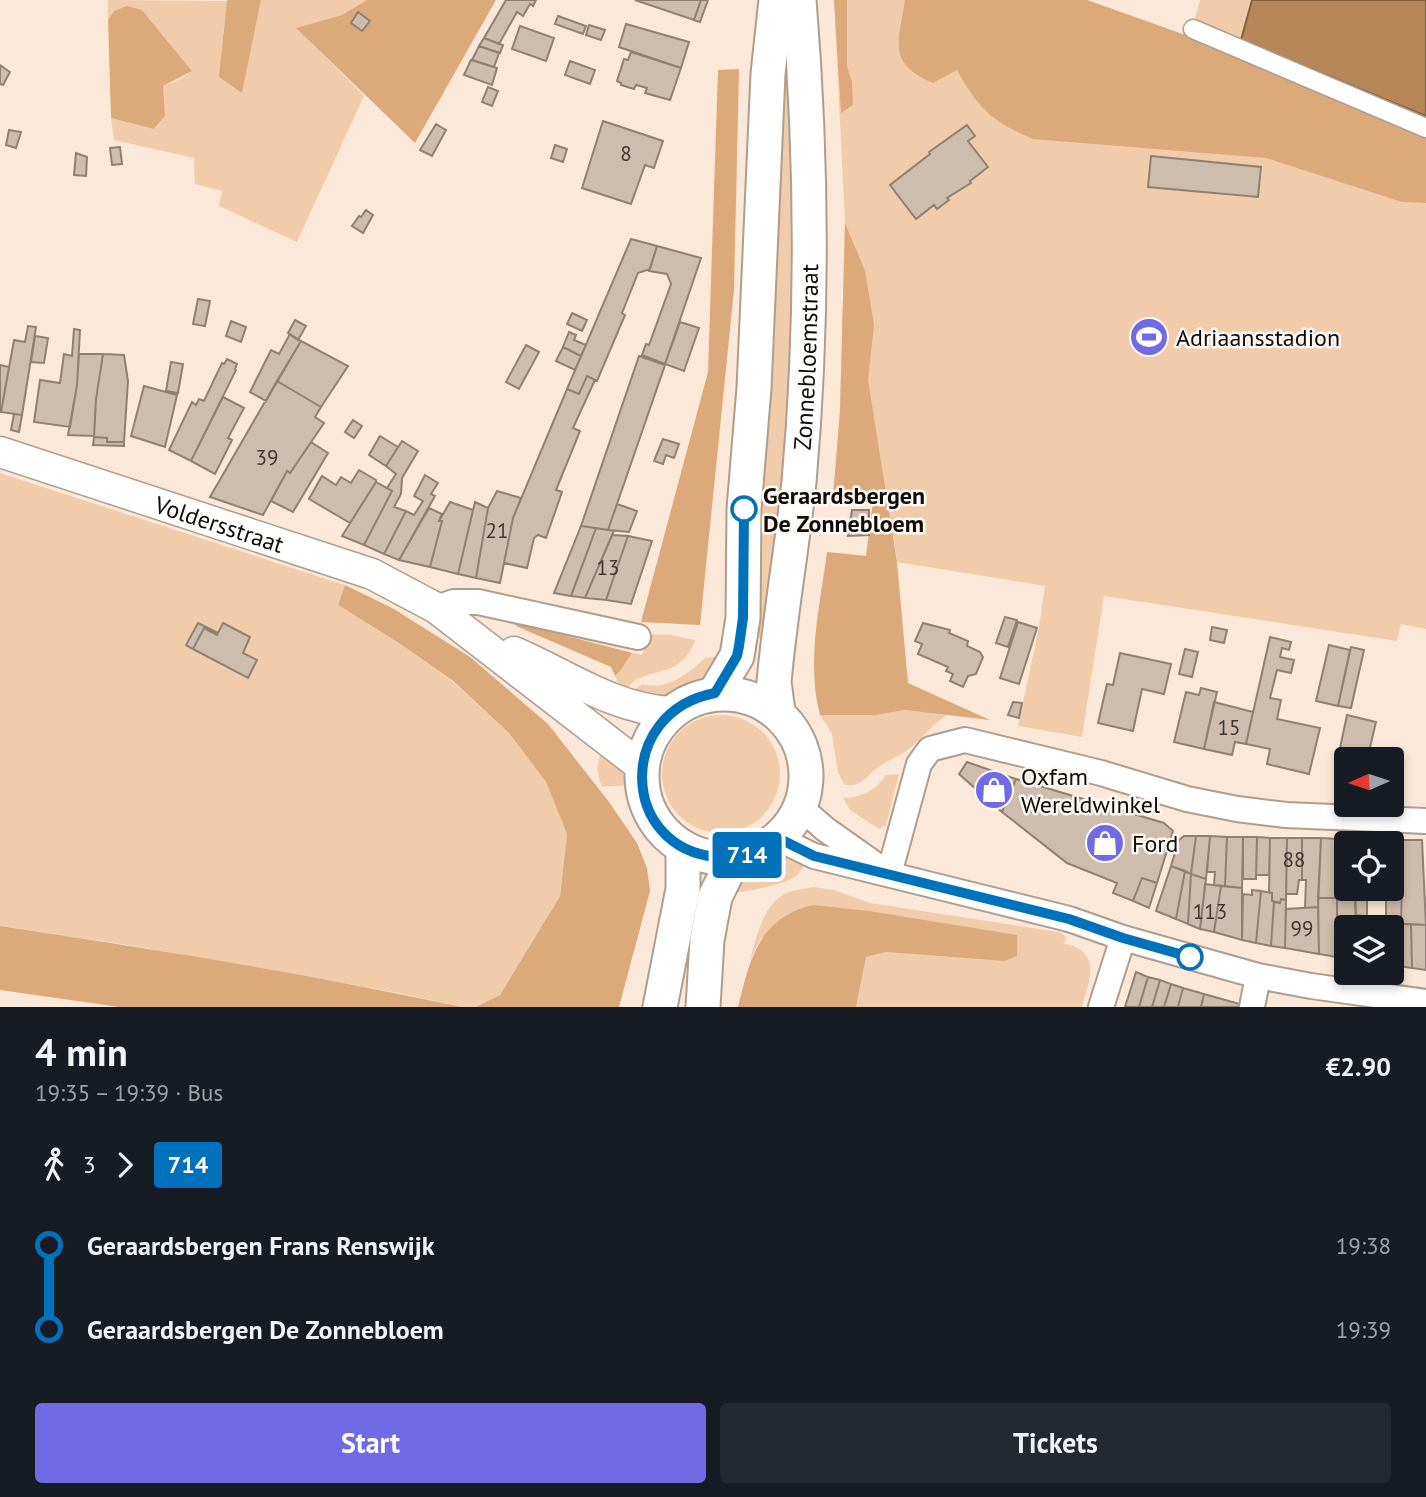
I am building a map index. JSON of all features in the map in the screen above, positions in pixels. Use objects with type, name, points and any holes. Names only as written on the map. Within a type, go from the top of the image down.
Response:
[{"type":"main road","name":"Zonnebloemstraat","points":[[715,693],[737,656],[743,618],[744,509],[754,388],[769,69],[776,0]]},
{"type":"main road","name":"Zonnebloemstraat","points":[[778,712],[774,682],[799,481],[806,338],[808,220],[805,78],[799,0]]},
{"type":"main road","points":[[769,69],[778,55],[796,54],[801,60],[805,78]]},
{"type":"main road","name":"Zonnebloemstraat","points":[[715,693],[738,694],[778,712],[800,743],[807,770],[806,788],[790,825],[765,848],[734,858],[703,855],[683,847],[663,832],[649,811],[643,790],[642,767],[646,747],[655,729],[671,712],[685,703],[715,693]]},
{"type":"main road","points":[[660,1007],[682,889],[683,847]]},
{"type":"main road","points":[[704,1007],[707,940],[715,897],[734,858]]},
{"type":"street","points":[[1193,29],[1426,128]]},
{"type":"street","name":"Voldersstraat","points":[[0,452],[372,574],[436,608],[642,767]]},
{"type":"street","points":[[436,608],[454,602],[478,602],[638,637]]},
{"type":"street","name":"Voldersstraat","points":[[471,634],[536,661],[623,705],[647,711],[671,712]]},
{"type":"street","points":[[888,873],[919,764],[930,749],[965,740],[1101,773],[1187,799],[1237,809],[1286,816],[1426,821]]},
{"type":"street","points":[[800,807],[825,829],[888,873]]},
{"type":"street","points":[[778,838],[814,856],[1069,919],[1123,938],[1258,976],[1426,1002]]},
{"type":"street","points":[[1101,1007],[1123,938]]},
{"type":"street","points":[[1252,1007],[1258,976]]},
{"type":"shaded area","points":[[108,0],[228,1],[223,33],[242,92],[261,0],[367,0],[342,15],[297,28],[364,96],[297,242],[219,206],[222,191],[195,184],[194,158],[114,140],[111,118],[155,129],[165,116],[163,86],[192,71],[142,10],[114,11],[108,20]]},
{"type":"shaded area","points":[[227,0],[261,0],[242,93],[219,77]]},
{"type":"shaded area","points":[[367,0],[496,0],[415,143],[296,28],[342,15]]},
{"type":"shaded area","name":"Adriaansstadion","points":[[834,0],[1087,0],[1190,37],[1200,0],[1426,0],[1426,629],[1401,624],[1397,641],[1104,596],[1082,737],[1018,726],[1045,586],[897,562],[894,539],[873,501],[833,497],[840,411],[845,223]]},
{"type":"shaded area","points":[[834,0],[847,0],[847,66],[852,82],[853,105],[841,113]]},
{"type":"shaded area","points":[[905,0],[1087,0],[1191,37],[1426,138],[1426,203],[1402,202],[1266,158],[1033,139],[996,120],[979,104],[957,70],[933,83],[908,68],[899,49]]},
{"type":"shaded area","points":[[1252,0],[1426,0],[1426,116],[1241,40]]},
{"type":"shaded area","points":[[127,6],[142,10],[192,71],[163,86],[165,116],[154,129],[111,118],[108,20],[114,11]]},
{"type":"shaded area","points":[[784,68],[791,69],[796,76],[793,462],[767,639],[750,638]]},
{"type":"shaded area","points":[[739,69],[734,290],[700,625],[641,622],[708,372],[718,70]]},
{"type":"shaded area","points":[[845,223],[865,271],[874,325],[868,380],[897,562],[908,683],[990,720],[905,710],[877,715],[820,715],[814,654],[827,552],[866,556],[873,501],[833,497],[840,411]]},
{"type":"shaded area","points":[[0,473],[345,585],[338,605],[399,643],[453,682],[509,733],[546,782],[567,834],[560,896],[500,995],[476,1007],[462,1007],[399,993],[134,946],[0,926]]},
{"type":"shaded area","points":[[345,585],[394,609],[470,657],[548,724],[609,802],[637,843],[647,868],[650,891],[619,1007],[476,1007],[500,995],[560,896],[567,834],[546,782],[509,733],[453,681],[338,605]]},
{"type":"shaded area","points":[[518,623],[632,653],[615,676],[611,667],[516,626]]},
{"type":"shaded area","points":[[650,634],[695,640],[689,653],[672,668],[643,677],[626,690],[621,688],[615,676],[632,653],[642,655]]},
{"type":"shaded area","points":[[705,658],[725,659],[714,673],[663,697],[631,692],[642,684],[660,685],[677,680]]},
{"type":"shaded area","points":[[905,710],[947,715],[911,748],[879,767],[862,781],[854,785],[844,784],[838,773],[832,734],[820,715],[877,715]]},
{"type":"shaded area","points":[[721,715],[744,720],[763,732],[775,751],[780,774],[775,797],[763,816],[744,828],[721,833],[698,828],[679,816],[667,797],[662,774],[667,751],[679,732],[698,720]]},
{"type":"shaded area","points":[[604,750],[620,764],[627,785],[602,787],[597,768]]},
{"type":"shaded area","points":[[899,774],[886,825],[879,829],[850,810],[843,798],[862,795],[873,789],[886,775]]},
{"type":"shaded area","points":[[774,858],[791,858],[805,862],[797,875],[790,879],[762,888],[726,894],[742,870]]},
{"type":"shaded area","points":[[813,887],[834,890],[870,903],[1059,932],[1066,940],[1063,943],[1084,952],[1088,959],[1090,977],[1082,1007],[856,1007],[866,957],[886,952],[1004,961],[761,938],[750,960],[761,925],[774,902],[788,892]]},
{"type":"shaded area","points":[[813,905],[869,911],[1017,935],[1017,956],[1004,961],[886,952],[866,957],[856,1007],[738,1007],[759,943],[780,920],[794,911]]},
{"type":"shaded area","points":[[0,926],[231,963],[462,1007],[119,1007],[0,990]]},
{"type":"building","points":[[506,0],[536,0],[533,6],[530,4],[523,16],[517,12],[499,44],[484,38]]},
{"type":"building","points":[[635,0],[701,0],[694,20]]},
{"type":"building","points":[[701,0],[708,0],[700,22],[694,20]]},
{"type":"building","points":[[358,12],[370,21],[362,31],[351,23]]},
{"type":"building","points":[[558,16],[586,26],[583,34],[555,24]]},
{"type":"building","points":[[626,24],[689,42],[681,68],[619,47]]},
{"type":"building","points":[[589,25],[605,30],[601,40],[586,35]]},
{"type":"building","points":[[520,26],[554,38],[546,61],[512,49]]},
{"type":"building","points":[[484,38],[503,45],[500,53],[479,46]]},
{"type":"building","points":[[479,46],[499,53],[494,67],[472,60]]},
{"type":"building","points":[[631,52],[681,68],[670,100],[645,93],[647,88],[636,85],[634,89],[617,81],[624,59],[628,60]]},
{"type":"building","points":[[471,60],[497,68],[492,85],[464,75]]},
{"type":"building","points":[[570,61],[595,70],[590,84],[565,75]]},
{"type":"building","points":[[0,65],[10,72],[3,85],[0,84]]},
{"type":"building","points":[[488,87],[498,91],[492,106],[482,102]]},
{"type":"building","points":[[603,121],[663,141],[654,168],[645,165],[631,204],[582,188]]},
{"type":"building","points":[[436,124],[446,130],[432,156],[420,150]]},
{"type":"building","points":[[967,125],[975,136],[968,141],[988,167],[970,181],[971,183],[947,198],[949,200],[937,209],[934,205],[916,219],[890,185]]},
{"type":"building","points":[[9,130],[21,132],[16,148],[6,145]]},
{"type":"building","points":[[555,145],[567,149],[563,162],[551,158]]},
{"type":"building","points":[[120,147],[122,164],[112,165],[110,148]]},
{"type":"building","points":[[76,153],[87,157],[86,176],[74,175]]},
{"type":"building","points":[[1151,156],[1261,167],[1258,197],[1148,187]]},
{"type":"building","points":[[366,210],[373,215],[363,233],[352,226]]},
{"type":"building","points":[[631,239],[657,246],[650,269],[638,273],[622,313],[625,315],[597,381],[587,376],[579,394],[567,389]]},
{"type":"building","points":[[657,246],[701,258],[665,364],[642,355],[646,344],[649,345],[671,284],[667,274],[649,271]]},
{"type":"building","points":[[198,299],[210,301],[205,326],[193,324]]},
{"type":"building","points":[[572,313],[587,320],[582,331],[567,324]]},
{"type":"building","points":[[295,320],[306,326],[298,340],[288,333]]},
{"type":"building","points":[[231,321],[246,327],[241,342],[226,336]]},
{"type":"building","points":[[680,322],[699,328],[684,371],[665,364]]},
{"type":"building","points":[[28,326],[36,327],[22,415],[1,412],[14,340],[25,342]]},
{"type":"building","points":[[74,329],[80,330],[77,385],[70,427],[34,422],[40,380],[60,383],[64,354],[72,356]]},
{"type":"building","points":[[569,332],[576,335],[574,340],[586,345],[581,356],[563,347]]},
{"type":"building","points":[[290,334],[301,341],[266,401],[250,392],[271,350],[279,354]]},
{"type":"building","points":[[35,336],[48,338],[44,363],[31,362]]},
{"type":"building","points":[[301,341],[348,366],[321,407],[277,381]]},
{"type":"building","points":[[526,345],[539,352],[519,389],[506,382]]},
{"type":"building","points":[[563,347],[581,356],[575,370],[556,361]]},
{"type":"building","points":[[79,354],[103,354],[94,436],[68,435],[77,385]]},
{"type":"building","points":[[103,354],[124,355],[128,381],[124,442],[107,442],[107,438],[94,437],[96,399]]},
{"type":"building","points":[[639,356],[665,365],[608,530],[581,526]]},
{"type":"building","points":[[227,359],[237,364],[236,370],[191,461],[169,450],[192,402],[196,405],[199,399],[204,401],[222,363]]},
{"type":"building","points":[[171,362],[183,364],[178,393],[166,391]]},
{"type":"building","points":[[0,365],[9,367],[1,412],[0,412]]},
{"type":"building","points":[[587,376],[595,380],[573,428],[580,431],[556,490],[562,492],[546,538],[538,535],[534,538],[527,568],[504,563],[513,518],[567,389],[579,394]]},
{"type":"building","points":[[277,381],[321,407],[315,417],[324,423],[290,473],[287,471],[263,515],[210,497]]},
{"type":"building","points":[[144,386],[177,395],[165,447],[131,436]]},
{"type":"building","points":[[223,397],[244,408],[228,438],[232,440],[215,474],[191,461]]},
{"type":"building","points":[[14,414],[22,415],[19,432],[11,430]]},
{"type":"building","points":[[353,420],[362,426],[354,438],[345,432]]},
{"type":"building","points":[[380,436],[398,447],[386,466],[369,455]]},
{"type":"building","points":[[94,437],[107,438],[107,442],[124,442],[124,446],[93,445]]},
{"type":"building","points":[[663,439],[679,444],[674,458],[666,455],[663,464],[654,461]]},
{"type":"building","points":[[402,441],[418,451],[402,478],[401,494],[394,507],[406,511],[384,554],[364,545],[392,491],[387,488],[396,474],[386,466]]},
{"type":"building","points":[[311,442],[328,453],[293,512],[271,501],[287,471],[290,473]]},
{"type":"building","points":[[359,470],[376,482],[350,523],[309,499],[322,476],[336,485],[341,477],[351,483]]},
{"type":"building","points":[[425,475],[438,483],[431,494],[435,496],[399,560],[384,554],[406,511],[414,515],[423,501],[414,496]]},
{"type":"building","points":[[376,482],[392,491],[364,545],[342,536]]},
{"type":"building","points":[[497,491],[521,498],[513,518],[500,583],[476,578],[488,508]]},
{"type":"building","points":[[450,502],[473,510],[458,574],[430,567],[442,521],[439,521]]},
{"type":"building","points":[[475,502],[488,508],[476,578],[458,574]]},
{"type":"building","points":[[617,504],[637,511],[629,532],[608,530]]},
{"type":"building","points":[[429,508],[442,514],[430,567],[399,560]]},
{"type":"building","points":[[852,510],[869,510],[869,535],[848,536]]},
{"type":"building","points":[[581,526],[596,528],[571,596],[554,593]]},
{"type":"building","points":[[596,528],[614,531],[585,598],[571,596]]},
{"type":"building","points":[[612,535],[628,536],[606,600],[585,598]]},
{"type":"building","points":[[628,536],[652,541],[631,604],[606,600]]},
{"type":"building","points":[[1005,617],[1017,620],[1008,647],[996,643]]},
{"type":"building","points":[[1018,622],[1037,628],[1019,684],[1000,678]]},
{"type":"building","points":[[198,623],[218,633],[217,635],[204,628],[193,649],[186,645]]},
{"type":"building","points":[[223,623],[250,637],[243,653],[257,660],[248,678],[193,649],[204,628],[217,635]]},
{"type":"building","points":[[923,623],[950,630],[949,633],[968,641],[967,646],[980,652],[983,657],[976,674],[968,676],[963,687],[950,681],[953,674],[946,671],[948,667],[918,654],[922,644],[915,641]]},
{"type":"building","points":[[1212,627],[1227,630],[1224,643],[1210,640]]},
{"type":"building","points":[[1270,637],[1291,642],[1289,650],[1282,648],[1280,657],[1294,660],[1291,673],[1277,670],[1270,698],[1281,700],[1277,719],[1320,728],[1309,774],[1267,764],[1270,749],[1246,744]]},
{"type":"building","points":[[1329,645],[1350,650],[1338,706],[1316,701]]},
{"type":"building","points":[[1351,647],[1364,650],[1351,708],[1338,706]]},
{"type":"building","points":[[1185,649],[1198,652],[1192,677],[1179,674]]},
{"type":"building","points":[[1120,653],[1171,664],[1164,694],[1142,689],[1133,731],[1098,723],[1107,684],[1113,685]]},
{"type":"building","points":[[1201,688],[1217,692],[1204,749],[1174,742],[1186,692],[1199,695]]},
{"type":"building","points":[[1013,702],[1022,703],[1019,718],[1008,715]]},
{"type":"building","points":[[1214,702],[1253,712],[1246,744],[1235,742],[1232,755],[1204,749]]},
{"type":"building","points":[[1347,715],[1376,722],[1370,747],[1340,747]]},
{"type":"building","name":"Oxfam Wereldwinkel","points":[[967,762],[1016,779],[1002,812],[959,774]]},
{"type":"building","name":"Ford","points":[[1016,779],[1164,823],[1173,831],[1157,883],[1142,878],[1133,901],[1113,893],[1117,883],[1067,863],[1002,812]]},
{"type":"building","points":[[1184,836],[1196,836],[1191,874],[1171,866],[1179,840]]},
{"type":"building","points":[[1196,836],[1210,836],[1206,879],[1191,874]]},
{"type":"building","points":[[1210,836],[1227,837],[1225,886],[1214,885],[1215,872],[1207,872]]},
{"type":"building","points":[[1227,837],[1243,837],[1242,888],[1225,886]]},
{"type":"building","points":[[1243,837],[1257,837],[1256,879],[1243,879]]},
{"type":"building","points":[[1257,837],[1270,838],[1269,875],[1256,875]]},
{"type":"building","points":[[1270,838],[1287,838],[1286,900],[1281,899],[1280,903],[1272,901],[1272,893],[1269,892]]},
{"type":"building","points":[[1287,838],[1302,838],[1302,880],[1299,880],[1297,894],[1286,894]]},
{"type":"building","points":[[1302,838],[1321,838],[1318,907],[1305,908],[1306,880],[1302,880]]},
{"type":"building","points":[[1321,838],[1334,839],[1334,898],[1318,898]]},
{"type":"building","points":[[1404,840],[1422,840],[1426,925],[1404,924],[1404,915],[1401,915],[1402,901],[1404,901]]},
{"type":"building","points":[[1171,866],[1185,871],[1176,919],[1156,911]]},
{"type":"building","points":[[1185,871],[1191,874],[1188,924],[1176,919]]},
{"type":"building","points":[[1191,874],[1206,879],[1200,929],[1188,924]]},
{"type":"building","points":[[1142,878],[1157,883],[1149,908],[1133,901]]},
{"type":"building","points":[[1205,884],[1221,886],[1214,932],[1200,929]]},
{"type":"building","points":[[1221,886],[1242,888],[1242,940],[1214,932]]},
{"type":"building","points":[[1252,890],[1261,891],[1256,943],[1242,940],[1243,894],[1252,895]]},
{"type":"building","points":[[1261,891],[1272,893],[1274,902],[1271,946],[1256,943]]},
{"type":"building","points":[[1318,898],[1334,898],[1334,901],[1337,901],[1337,915],[1334,915],[1334,956],[1319,954]]},
{"type":"building","points":[[1281,899],[1286,900],[1285,948],[1271,946],[1274,902],[1280,903]]},
{"type":"building","points":[[1337,901],[1355,901],[1356,915],[1337,915]]},
{"type":"building","points":[[1355,901],[1367,901],[1367,915],[1356,915]]},
{"type":"building","points":[[1386,901],[1402,901],[1401,915],[1386,915]]},
{"type":"building","points":[[1318,907],[1319,954],[1285,948],[1286,909]]},
{"type":"building","points":[[1404,924],[1411,924],[1412,968],[1404,967]]},
{"type":"building","points":[[1411,924],[1426,925],[1426,970],[1412,968]]},
{"type":"building","points":[[1136,972],[1148,977],[1139,1007],[1125,1007]]},
{"type":"building","points":[[1148,977],[1160,980],[1152,1007],[1139,1007]]},
{"type":"building","points":[[1160,980],[1171,984],[1164,1007],[1152,1007]]},
{"type":"building","points":[[1171,984],[1183,988],[1178,1007],[1164,1007]]},
{"type":"building","points":[[1183,988],[1204,994],[1201,1007],[1178,1007]]},
{"type":"building","points":[[1204,994],[1250,1007],[1201,1007]]},
{"type":"bus line","name":"714","points":[[744,509],[743,618],[737,656],[715,693],[701,696],[671,712],[655,729],[646,747],[642,767],[643,790],[649,811],[663,832],[683,847],[703,855],[734,858],[765,848],[778,838],[814,856],[1069,919],[1190,957]]},
{"type":"place","name":"Adriaansstadion","points":[[1149,337]]},
{"type":"place","name":"Geraardsbergen De Zonnebloem","points":[[744,509]]},
{"type":"place","name":"Oxfam Wereldwinkel","points":[[994,790]]},
{"type":"place","name":"Ford","points":[[1105,843]]}]
